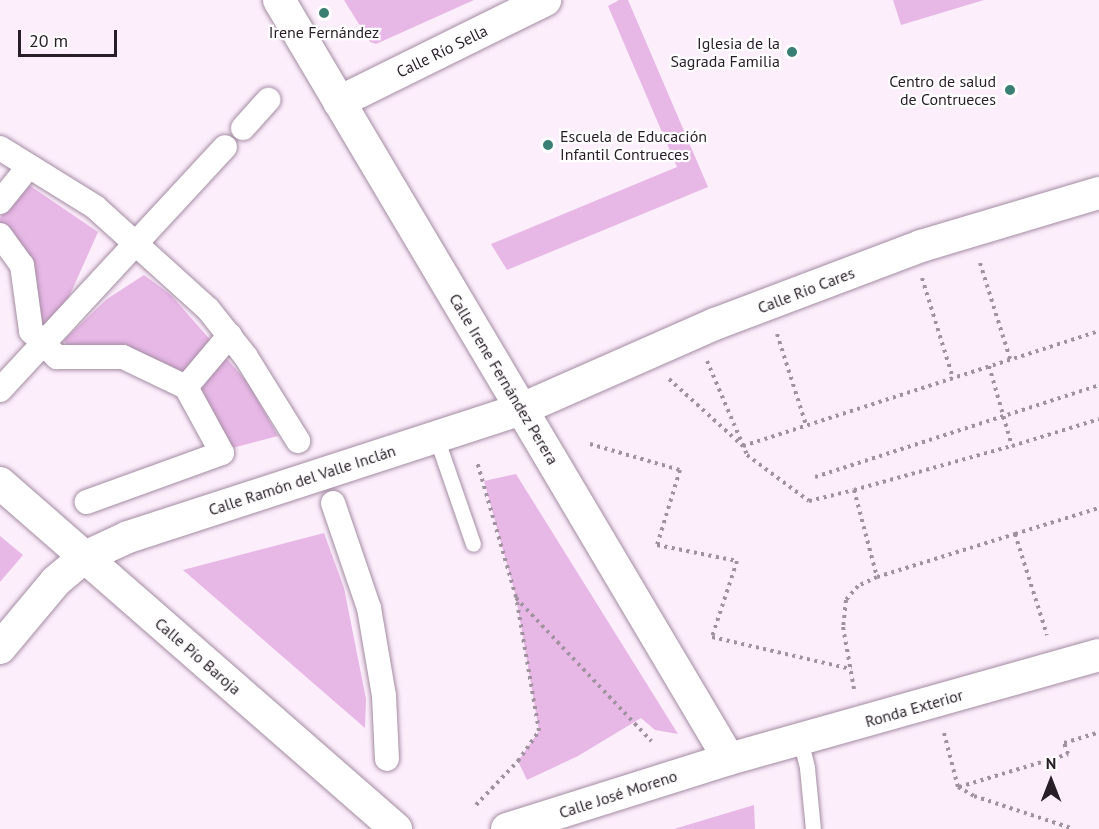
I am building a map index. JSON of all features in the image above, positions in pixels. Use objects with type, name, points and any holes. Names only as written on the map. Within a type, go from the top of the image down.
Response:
[{"type":"street","name":"Calle Irene Fernández Perera","points":[[279,0],[729,759]]},
{"type":"street","name":"Calle Río Sella","points":[[339,102],[545,0]]},
{"type":"street","points":[[243,128],[268,100]]},
{"type":"street","points":[[0,390],[225,147]]},
{"type":"street","points":[[0,148],[94,207],[208,309],[230,335],[276,401],[298,441]]},
{"type":"street","points":[[0,202],[28,166]]},
{"type":"street","name":"Calle Río Cares","points":[[522,409],[715,324],[921,246],[1099,193]]},
{"type":"street","points":[[0,235],[22,265],[31,332],[57,357],[123,357],[186,387],[222,453],[87,502]]},
{"type":"street","points":[[186,387],[230,335]]},
{"type":"street","name":"Calle Ramón del Valle Inclán","points":[[0,648],[56,581],[85,557],[128,537],[522,409]]},
{"type":"street","name":"Calle Pío Baroja","points":[[0,483],[396,829]]},
{"type":"street","points":[[333,502],[369,608],[384,696],[387,759]]},
{"type":"street","name":"Ronda Exterior","points":[[729,759],[1099,655]]},
{"type":"street","name":"Calle José Moreno","points":[[507,829],[729,759]]},
{"type":"lane","points":[[436,437],[472,544]]},
{"type":"lane","points":[[800,739],[807,768],[813,829]]},
{"type":"path","points":[[977,253],[1010,359]]},
{"type":"path","points":[[919,271],[953,378]]},
{"type":"path","points":[[775,325],[806,425]]},
{"type":"path","points":[[744,446],[1099,331]]},
{"type":"path","points":[[705,356],[747,455],[809,501],[1012,446],[1099,419]]},
{"type":"path","points":[[989,366],[1012,446]]},
{"type":"path","points":[[662,374],[744,446]]},
{"type":"path","points":[[815,477],[1099,384]]},
{"type":"path","points":[[590,444],[680,470],[657,545],[737,561],[712,637],[850,669]]},
{"type":"path","points":[[476,806],[518,761],[539,731],[516,597],[477,462]]},
{"type":"path","points":[[854,490],[877,577]]},
{"type":"path","points":[[855,690],[843,627],[846,600],[858,586],[877,577],[1099,508]]},
{"type":"path","points":[[1015,534],[1047,635]]},
{"type":"path","points":[[516,597],[651,741]]},
{"type":"path","points":[[942,723],[958,787],[974,796],[1074,829]]},
{"type":"path","points":[[958,787],[1068,754],[1064,742],[1099,732]]},
{"type":"shaded area","points":[[344,0],[474,0],[376,44],[370,42]]},
{"type":"shaded area","points":[[619,0],[628,0],[708,187],[507,270],[491,244],[677,167],[608,6]]},
{"type":"shaded area","points":[[893,0],[984,0],[901,25]]},
{"type":"shaded area","points":[[23,181],[98,232],[55,328],[45,331],[0,225],[0,218]]},
{"type":"shaded area","points":[[144,275],[171,295],[248,383],[278,436],[225,450],[191,389],[69,349],[64,340],[107,299]]},
{"type":"shaded area","points":[[516,474],[678,734],[655,730],[641,718],[578,756],[527,780],[518,761],[539,731],[516,597],[484,481]]},
{"type":"shaded area","points":[[324,533],[344,588],[366,699],[365,728],[183,570]]},
{"type":"shaded area","points":[[0,536],[23,555],[0,582]]},
{"type":"shaded area","points":[[754,805],[755,829],[674,829]]},
{"type":"place","name":"Irene Fernández","points":[[324,13]]},
{"type":"place","name":"Iglesia de la Sagrada Familia","points":[[792,52]]},
{"type":"place","name":"Centro de salud de Contrueces","points":[[1010,90]]},
{"type":"place","name":"Escuela de Educación Infantil Contrueces","points":[[548,145]]}]
